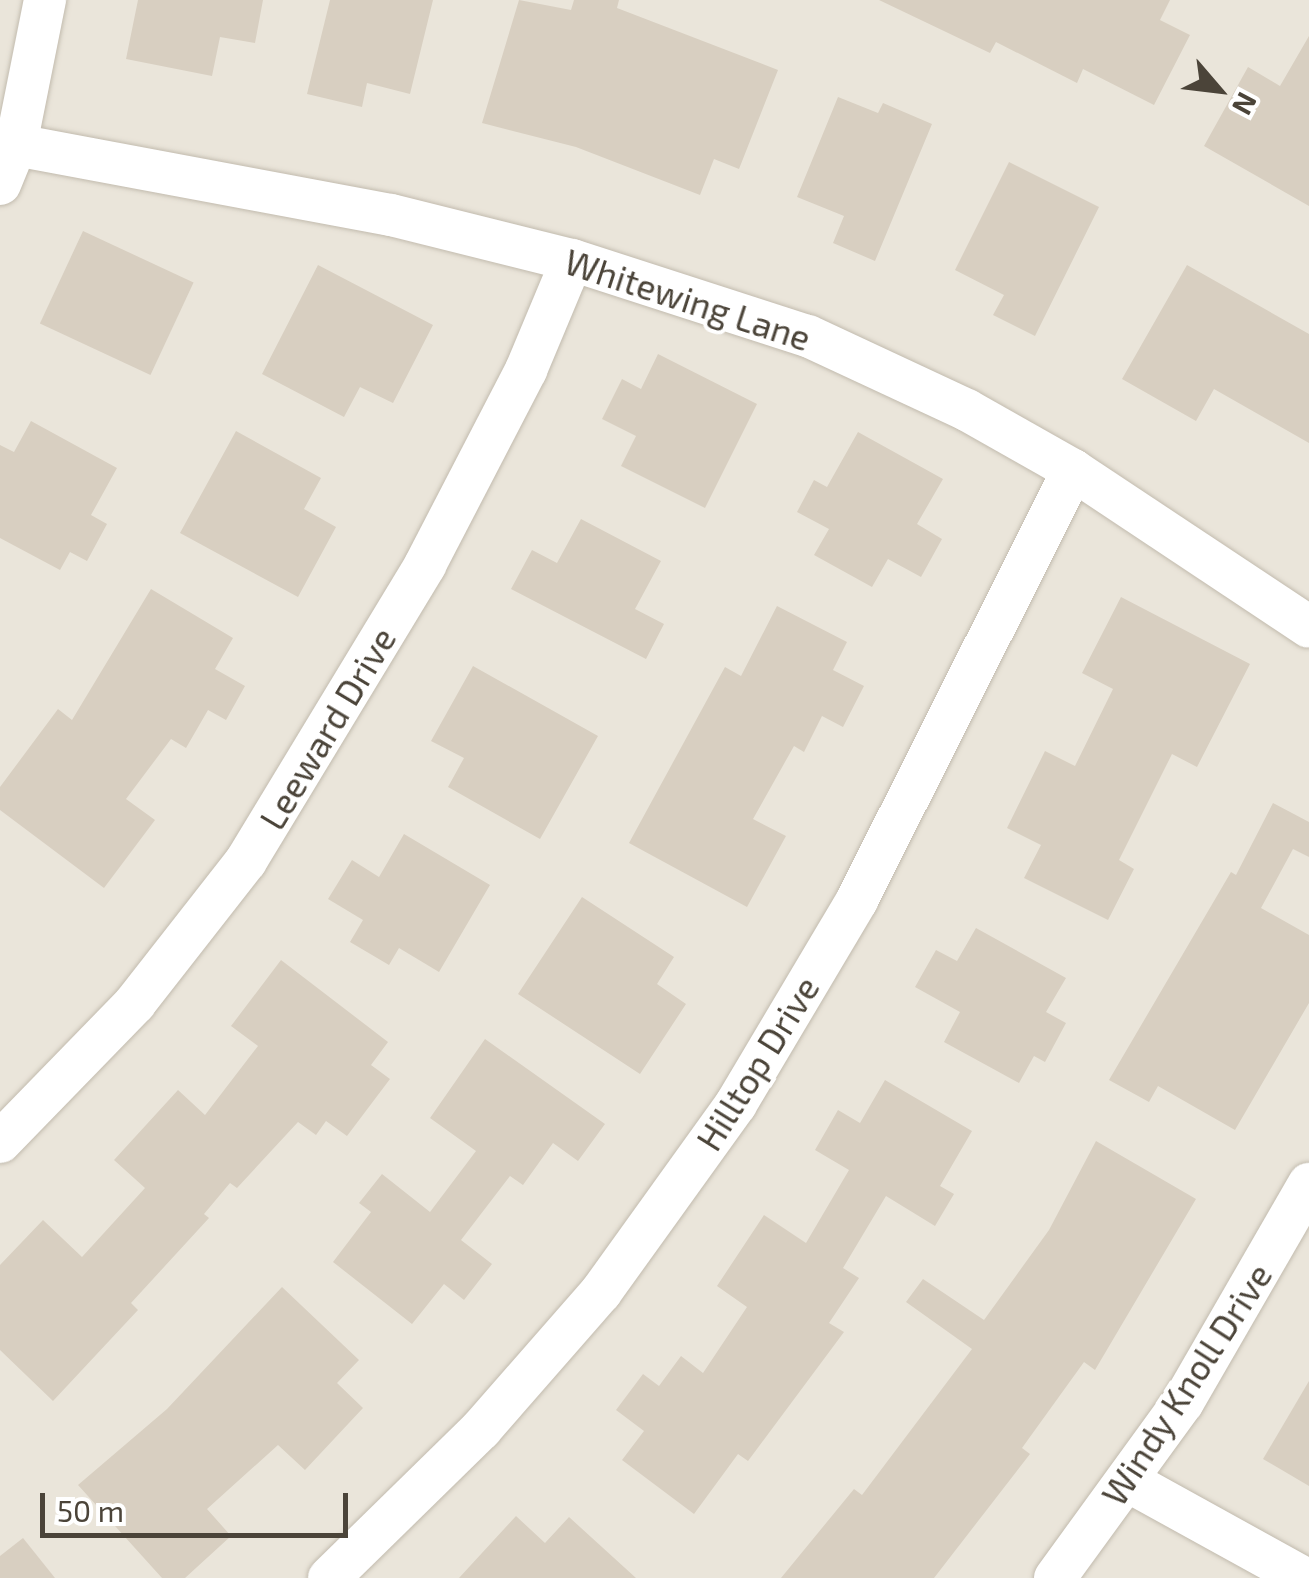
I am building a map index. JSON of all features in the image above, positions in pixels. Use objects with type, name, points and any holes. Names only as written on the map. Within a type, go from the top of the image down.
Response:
[{"type":"street","points":[[5,157],[45,0]]},
{"type":"street","name":"Whitewing Lane","points":[[5,157],[391,215],[572,260],[808,336],[967,410],[1073,470],[1309,627]]},
{"type":"street","name":"Leeward Drive","points":[[0,1142],[134,1003],[246,862],[425,566],[526,370],[572,260]]},
{"type":"street","name":"Hilltop Drive","points":[[328,1578],[481,1429],[601,1292],[736,1104],[857,900],[1073,470]]},
{"type":"street","name":"Windy Knoll Drive","points":[[1054,1578],[1183,1402],[1309,1184]]},
{"type":"street","points":[[1128,1481],[1304,1578]]},
{"type":"shaded area","points":[[0,0],[1309,0],[1309,1578],[0,1578]]},
{"type":"building","points":[[138,0],[263,0],[255,43],[220,37],[212,76],[126,59]]},
{"type":"building","points":[[330,0],[433,0],[410,94],[367,83],[362,107],[307,94]]},
{"type":"building","points":[[519,0],[571,10],[574,0],[619,0],[617,8],[778,70],[739,169],[714,159],[700,195],[576,147],[482,123]]},
{"type":"building","points":[[879,0],[1170,0],[1160,20],[1190,35],[1154,105],[1083,69],[1077,83],[996,42],[990,53]]},
{"type":"building","points":[[1309,36],[1309,206],[1204,146],[1248,67],[1280,86]]},
{"type":"building","points":[[838,97],[878,113],[883,103],[932,124],[875,261],[833,243],[844,216],[797,197]]},
{"type":"building","points":[[1009,162],[1099,207],[1035,336],[993,315],[1004,295],[955,270]]},
{"type":"building","points":[[83,231],[194,283],[150,375],[40,323]]},
{"type":"building","points":[[318,265],[433,325],[393,403],[360,387],[344,417],[262,374]]},
{"type":"building","points":[[1187,265],[1309,334],[1309,443],[1214,389],[1196,421],[1122,379]]},
{"type":"building","points":[[658,354],[757,404],[705,508],[621,466],[636,436],[602,419],[622,379],[641,389]]},
{"type":"building","points":[[31,421],[117,468],[91,515],[107,524],[87,561],[70,552],[60,570],[0,538],[0,445],[14,452]]},
{"type":"building","points":[[236,431],[321,478],[304,509],[336,527],[298,597],[180,533]]},
{"type":"building","points":[[858,432],[943,479],[917,524],[942,539],[921,577],[888,559],[872,587],[814,555],[829,529],[797,512],[814,480],[827,487]]},
{"type":"building","points":[[581,519],[661,561],[635,609],[664,624],[646,659],[511,589],[532,550],[557,563]]},
{"type":"building","points":[[151,589],[233,638],[215,669],[245,686],[226,720],[208,710],[186,748],[171,739],[126,799],[155,820],[104,888],[0,810],[0,787],[58,709],[72,720]]},
{"type":"building","points":[[1121,597],[1250,664],[1197,767],[1172,754],[1119,860],[1134,869],[1108,920],[1024,878],[1041,845],[1007,828],[1045,751],[1075,766],[1113,689],[1082,673]]},
{"type":"building","points":[[777,606],[847,642],[833,670],[864,686],[843,727],[822,716],[804,752],[794,746],[753,819],[786,836],[747,907],[629,843],[725,667],[741,676]]},
{"type":"building","points":[[473,666],[598,736],[540,839],[448,787],[464,758],[431,741]]},
{"type":"building","points":[[1273,803],[1309,822],[1309,857],[1293,849],[1261,908],[1309,935],[1309,1003],[1235,1130],[1158,1086],[1149,1102],[1109,1080],[1231,872],[1236,875]]},
{"type":"building","points":[[404,834],[490,885],[439,972],[399,948],[389,965],[350,942],[363,920],[328,899],[352,860],[379,877]]},
{"type":"building","points":[[582,897],[674,957],[657,984],[686,1004],[640,1074],[518,994]]},
{"type":"building","points":[[976,928],[1066,978],[1046,1012],[1066,1023],[1045,1062],[1034,1056],[1019,1083],[944,1042],[960,1012],[915,987],[936,950],[957,961]]},
{"type":"building","points":[[281,960],[388,1042],[371,1065],[390,1079],[347,1136],[326,1121],[316,1135],[298,1122],[237,1188],[230,1183],[204,1214],[209,1218],[131,1303],[138,1310],[53,1401],[0,1350],[0,1265],[43,1220],[82,1257],[145,1188],[114,1160],[178,1090],[205,1115],[258,1046],[231,1026]]},
{"type":"building","points":[[485,1039],[605,1124],[578,1161],[553,1143],[523,1185],[510,1176],[461,1240],[492,1264],[464,1300],[444,1284],[412,1324],[333,1262],[371,1212],[359,1203],[382,1174],[430,1212],[476,1151],[430,1118]]},
{"type":"building","points":[[885,1080],[972,1131],[940,1186],[954,1194],[935,1226],[886,1196],[843,1268],[859,1278],[829,1323],[844,1332],[748,1461],[738,1454],[694,1514],[622,1460],[644,1431],[616,1410],[643,1374],[659,1386],[681,1356],[703,1373],[747,1307],[717,1286],[764,1215],[806,1243],[849,1170],[815,1150],[838,1110],[860,1123]]},
{"type":"building","points":[[1096,1141],[1196,1199],[1095,1370],[1084,1362],[1022,1448],[1030,1454],[934,1578],[781,1578],[854,1489],[862,1495],[972,1349],[906,1302],[923,1279],[984,1320],[1049,1230]]},
{"type":"building","points":[[282,1287],[359,1360],[337,1383],[363,1408],[305,1470],[278,1445],[207,1509],[231,1536],[185,1578],[162,1578],[78,1485],[167,1409]]},
{"type":"building","points":[[1309,1381],[1309,1486],[1263,1459]]},
{"type":"building","points":[[516,1516],[545,1543],[569,1517],[636,1578],[459,1578]]},
{"type":"building","points":[[23,1538],[55,1578],[0,1578],[0,1556]]}]
